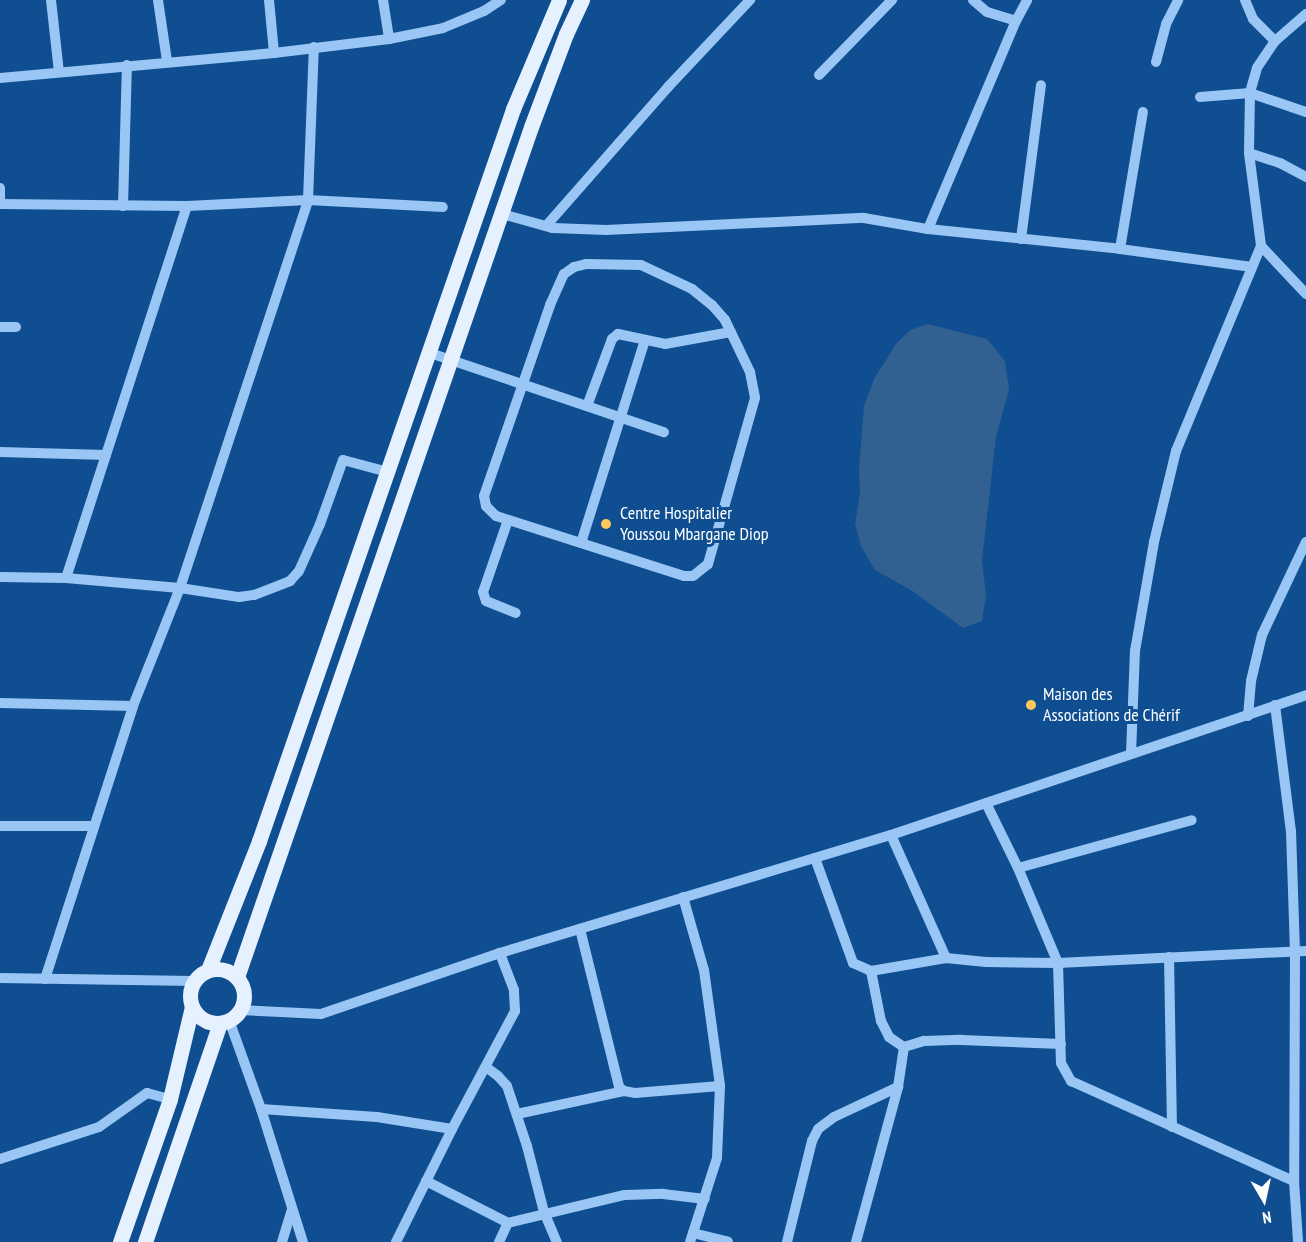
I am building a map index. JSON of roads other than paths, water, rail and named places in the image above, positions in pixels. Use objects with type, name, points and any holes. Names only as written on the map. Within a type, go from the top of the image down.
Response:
[{"type":"main road","points":[[120,1242],[170,1098],[192,1007],[191,989],[194,981],[208,970],[259,841],[513,109],[559,0]]},
{"type":"main road","points":[[237,977],[546,83],[582,0]]},
{"type":"main road","points":[[145,1242],[230,1018],[244,993],[237,977],[224,969],[208,970]]},
{"type":"main road","points":[[192,1007],[199,1016],[209,1022],[230,1018]]},
{"type":"street","points":[[51,0],[59,72]]},
{"type":"street","points":[[158,0],[167,61]]},
{"type":"street","points":[[268,0],[274,52]]},
{"type":"street","points":[[383,0],[389,39]]},
{"type":"street","points":[[0,78],[389,39],[443,28],[484,11],[501,0]]},
{"type":"street","points":[[546,226],[668,87],[750,0]]},
{"type":"street","points":[[819,75],[892,0]]},
{"type":"street","points":[[973,0],[987,12],[1016,21]]},
{"type":"street","points":[[928,229],[1027,0]]},
{"type":"street","points":[[1156,62],[1166,24],[1178,0]]},
{"type":"street","points":[[1245,0],[1253,19],[1275,41]]},
{"type":"street","points":[[1131,754],[1135,651],[1154,542],[1176,451],[1261,246],[1249,153],[1250,93],[1257,68],[1275,41],[1306,14]]},
{"type":"street","points":[[45,979],[133,706],[180,588],[308,200],[314,48]]},
{"type":"street","points":[[123,206],[127,65]]},
{"type":"street","points":[[1021,239],[1041,85]]},
{"type":"street","points":[[1200,97],[1250,93],[1306,112]]},
{"type":"street","points":[[1120,249],[1143,112]]},
{"type":"street","points":[[1249,153],[1280,163],[1306,177]]},
{"type":"street","points":[[0,188],[0,204],[187,206],[308,200],[443,207]]},
{"type":"street","points":[[66,578],[187,206]]},
{"type":"street","points":[[502,214],[571,230],[650,229],[864,218],[928,229],[1120,249],[1252,267]]},
{"type":"street","points":[[1261,246],[1306,294]]},
{"type":"street","points":[[586,264],[641,265],[692,289],[712,305],[730,332],[750,372],[755,398],[708,564],[693,576],[684,576],[496,516],[486,506],[484,496],[523,385],[560,280],[574,267],[586,264]]},
{"type":"street","points":[[0,327],[16,327]]},
{"type":"street","points":[[587,406],[612,339],[618,334],[645,340],[678,343],[730,332]]},
{"type":"street","points":[[581,543],[645,340]]},
{"type":"street","points":[[430,353],[664,432]]},
{"type":"street","points":[[0,452],[106,455]]},
{"type":"street","points":[[0,577],[66,578],[180,588],[239,597],[254,595],[290,581],[299,571],[320,524],[343,460],[388,472]]},
{"type":"street","points":[[508,520],[483,592],[486,602],[516,613]]},
{"type":"street","points":[[1248,716],[1251,681],[1262,635],[1306,542]]},
{"type":"street","points":[[303,1242],[230,1018],[321,1014],[500,953],[891,835],[1306,695]]},
{"type":"street","points":[[0,703],[133,706]]},
{"type":"street","points":[[1275,705],[1292,831],[1300,951],[1294,1181],[1298,1242]]},
{"type":"street","points":[[986,803],[1018,868],[1058,963],[1061,1063],[1071,1081],[1294,1181]]},
{"type":"street","points":[[1018,868],[1192,820]]},
{"type":"street","points":[[0,826],[94,826]]},
{"type":"street","points":[[891,835],[946,958]]},
{"type":"street","points":[[815,858],[853,963],[871,971],[946,958],[986,962],[1058,963],[1300,951]]},
{"type":"street","points":[[683,897],[704,970],[720,1086],[719,1146],[692,1238],[728,1242]]},
{"type":"street","points":[[580,929],[617,1084],[624,1091]]},
{"type":"street","points":[[396,1242],[452,1128],[515,1011],[514,990],[500,953]]},
{"type":"street","points":[[1169,957],[1172,1127]]},
{"type":"street","points":[[871,971],[881,1021],[889,1037],[904,1047]]},
{"type":"street","points":[[0,978],[194,981]]},
{"type":"street","points":[[904,1047],[924,1041],[961,1040],[1061,1044]]},
{"type":"street","points":[[856,1242],[898,1087],[904,1047]]},
{"type":"street","points":[[486,1067],[503,1080],[517,1114],[544,1212],[557,1242]]},
{"type":"street","points":[[517,1114],[624,1091],[635,1093],[720,1086]]},
{"type":"street","points":[[787,1242],[812,1141],[818,1129],[834,1117],[898,1087]]},
{"type":"street","points":[[0,1159],[99,1127],[147,1093],[170,1098]]},
{"type":"street","points":[[261,1109],[321,1111],[452,1128]]},
{"type":"street","points":[[426,1181],[508,1223],[544,1212],[625,1195],[663,1194],[705,1199]]},
{"type":"street","points":[[282,1242],[292,1209]]},
{"type":"street","points":[[499,1242],[508,1223]]},
{"type":"water","points":[[928,324],[987,339],[1005,361],[1009,389],[996,437],[982,561],[986,595],[982,621],[963,628],[914,592],[875,570],[861,546],[855,524],[860,493],[859,468],[864,406],[874,379],[896,344],[910,330]]},
{"type":"place","name":"Centre Hospitalier Youssou Mbargane Diop","points":[[606,524]]},
{"type":"place","name":"Maison des Associations de Chérif","points":[[1031,705]]}]
